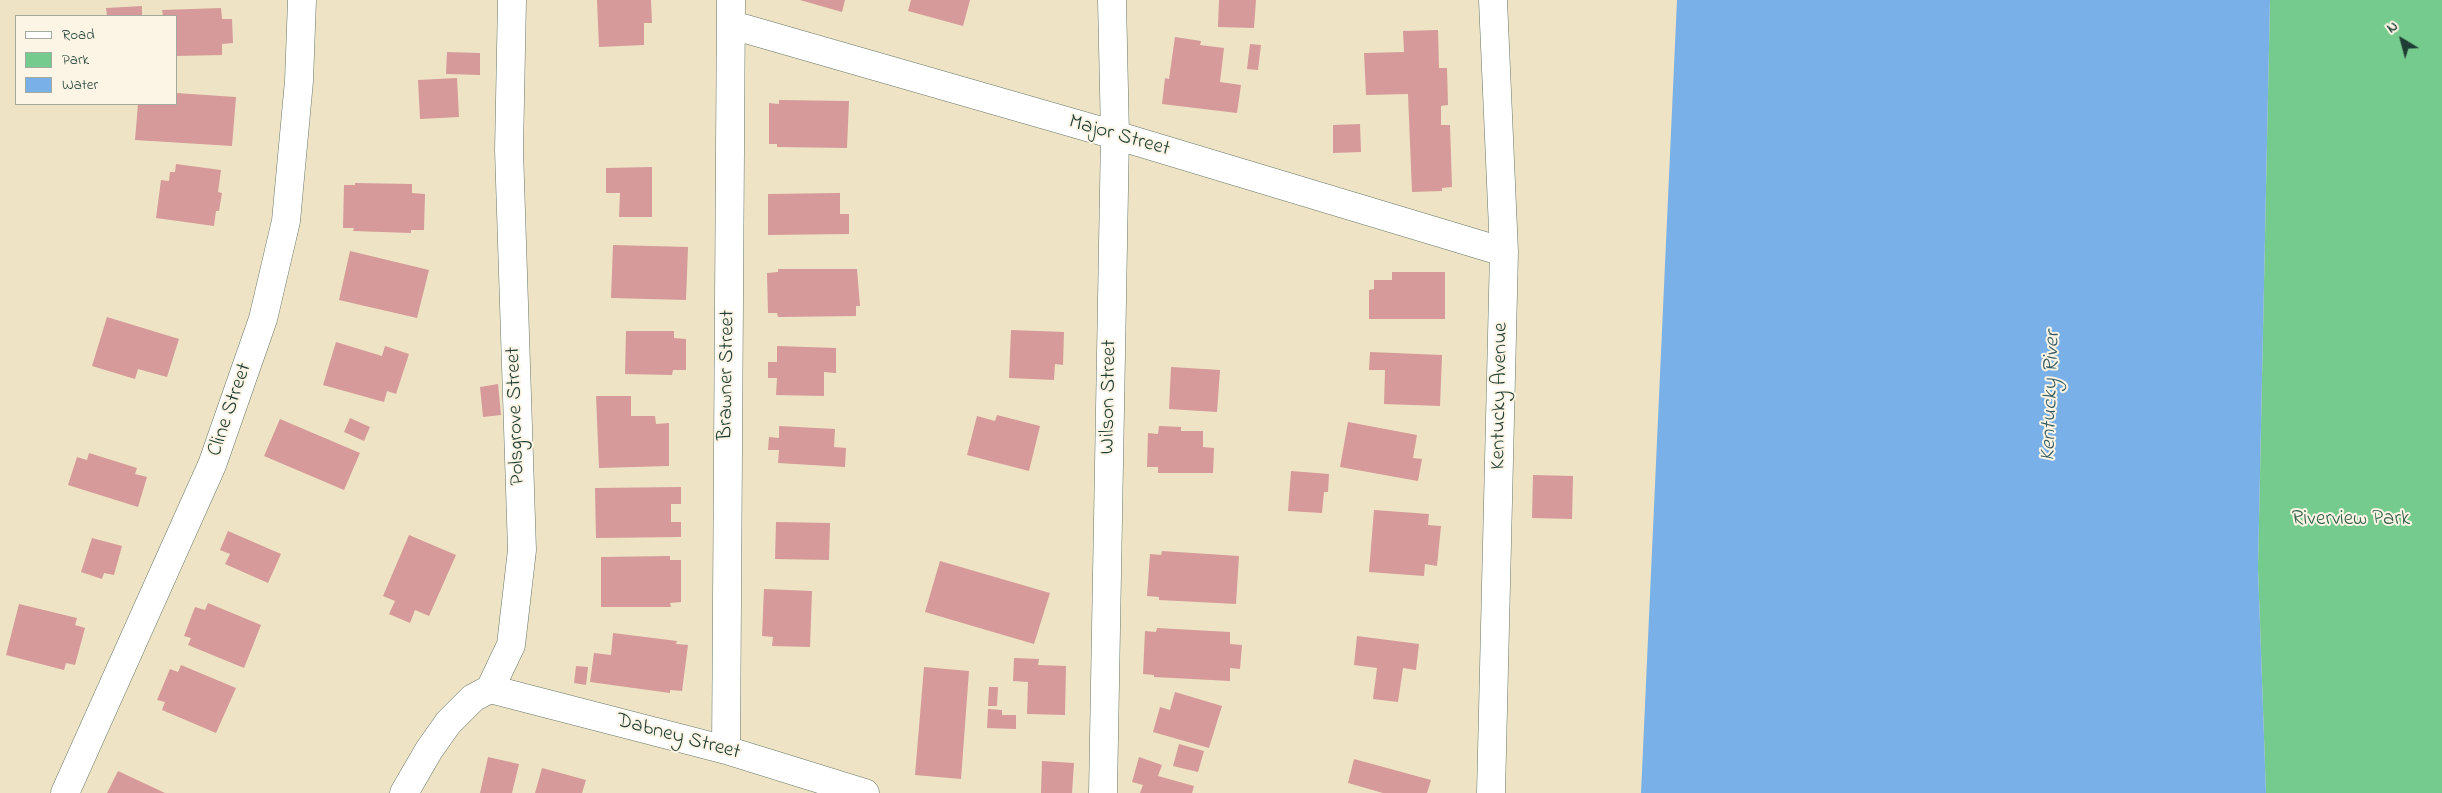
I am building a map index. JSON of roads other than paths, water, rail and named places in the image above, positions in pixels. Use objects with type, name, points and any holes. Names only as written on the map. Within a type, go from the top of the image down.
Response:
[{"type":"street","name":"Cline Street","points":[[65,793],[212,465],[263,319],[286,221],[299,81],[302,0]]},
{"type":"street","name":"Polsgrove Street","points":[[490,689],[511,645],[522,550],[509,150],[512,0]]},
{"type":"street","name":"Wilson Street","points":[[1102,793],[1114,135],[1112,0]]},
{"type":"street","name":"Kentucky Avenue","points":[[1491,793],[1504,252],[1493,0]]},
{"type":"street","name":"Major Street","points":[[732,12],[1114,135],[1504,252]]},
{"type":"street","name":"Brawner Street","points":[[726,750],[732,12]]},
{"type":"street","name":"Dabney Street","points":[[490,689],[726,750],[865,793]]},
{"type":"street","points":[[404,793],[448,723],[473,698],[490,689]]},
{"type":"water","name":"Kentucky River","points":[[1677,0],[2270,0],[2258,568],[2266,793],[1641,793]]},
{"type":"park label","name":"Riverview Park","points":[[2351,521]]}]
